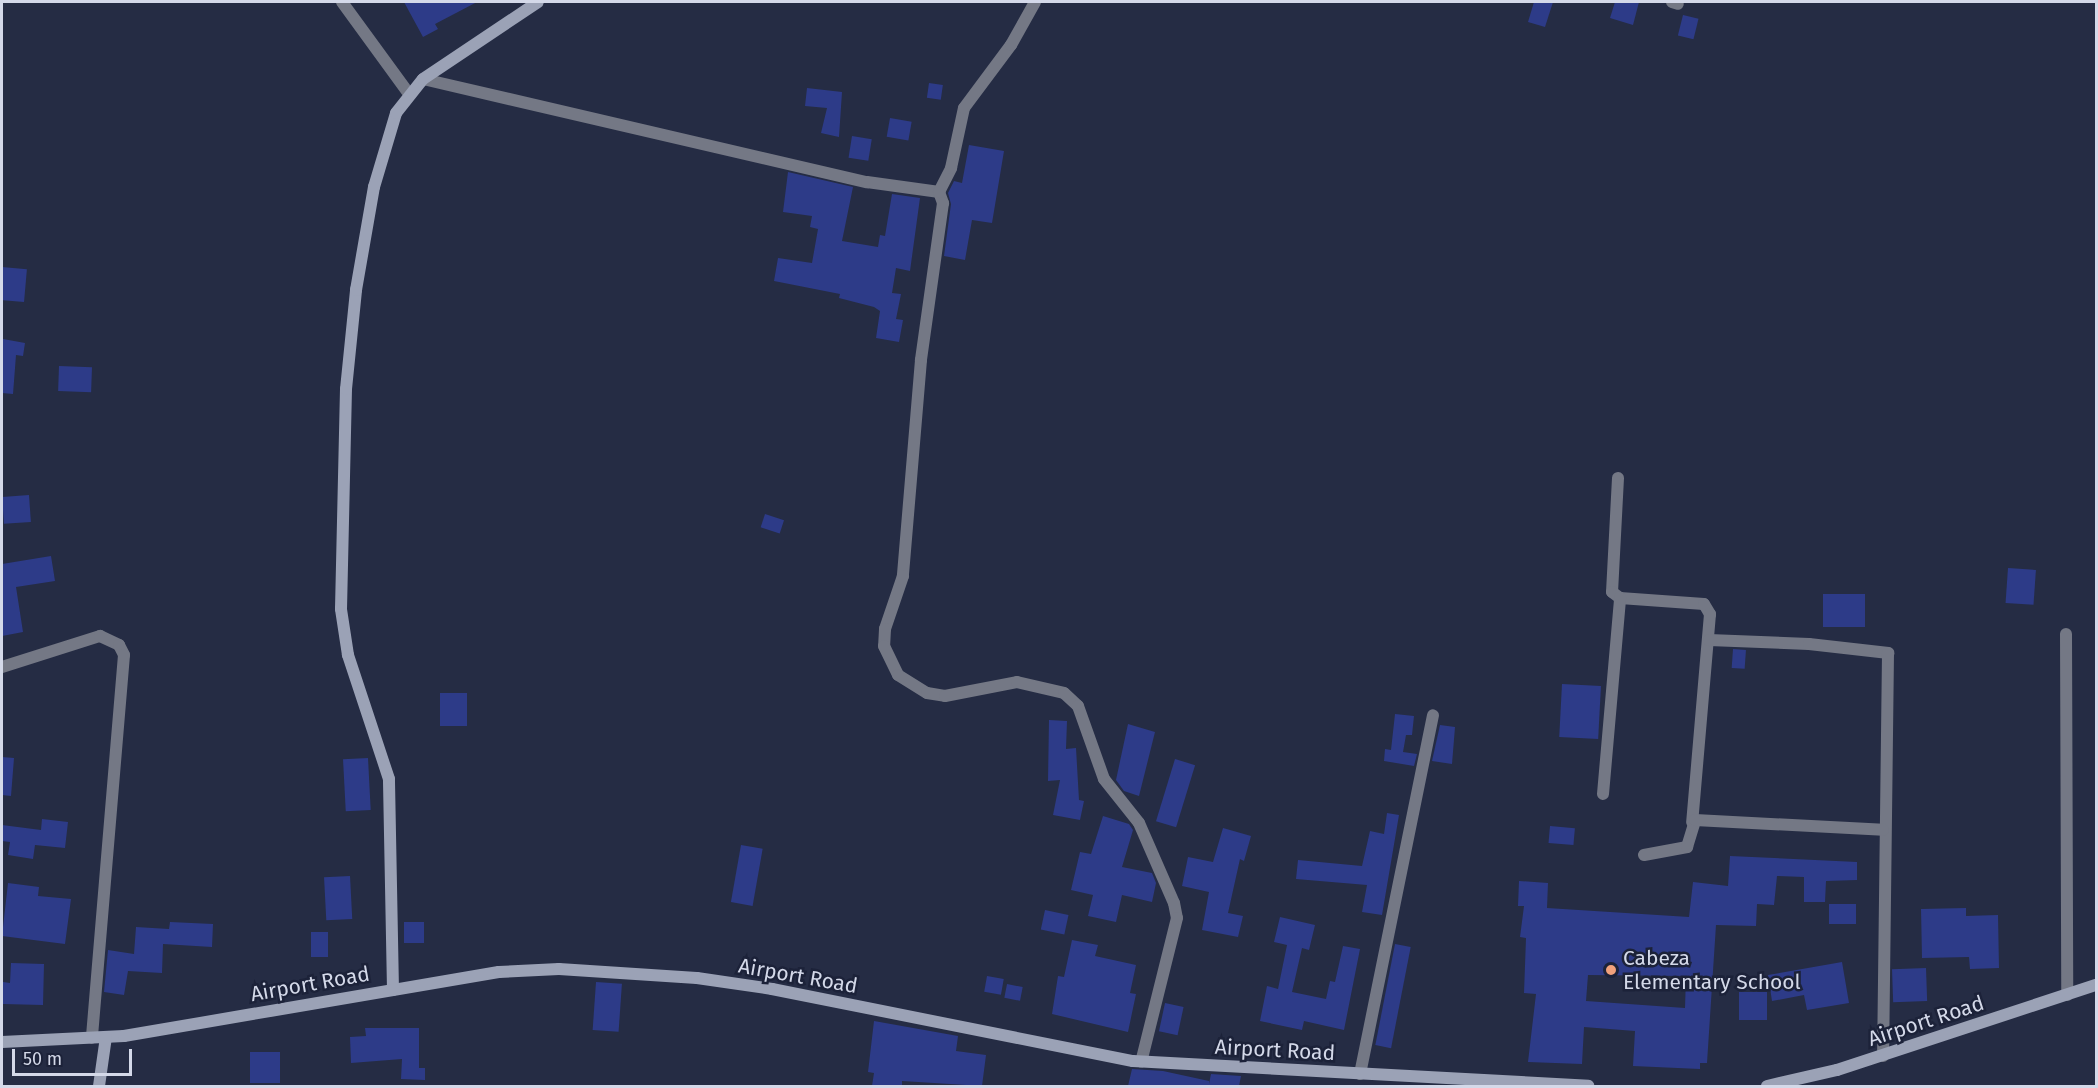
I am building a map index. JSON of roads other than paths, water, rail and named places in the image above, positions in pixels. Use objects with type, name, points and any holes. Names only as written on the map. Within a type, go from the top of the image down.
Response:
[{"type":"main road","points":[[393,990],[390,780],[348,655],[339,550],[346,389],[356,290],[383,154],[396,113],[423,79],[538,2]]},
{"type":"main road","name":"Airport Road","points":[[2,1042],[106,1037],[499,972],[549,969],[675,976],[772,989],[1141,1062],[1588,1086]]},
{"type":"main road","name":"Airport Road","points":[[1767,1086],[1784,1085],[1883,1056],[2097,985]]},
{"type":"main road","points":[[99,1086],[106,1037]]},
{"type":"street","points":[[342,2],[409,94]]},
{"type":"street","points":[[1035,2],[1011,45],[964,108],[951,168],[939,192],[943,203],[921,360],[903,576],[885,629],[884,645],[898,675],[927,693],[945,696],[1017,682],[1064,693],[1078,706],[1104,779],[1139,823],[1174,903],[1177,918],[1141,1062]]},
{"type":"street","points":[[423,79],[867,182],[939,192]]},
{"type":"street","points":[[1603,794],[1620,598],[1610,586],[1618,478]]},
{"type":"street","points":[[1620,598],[1704,604],[1710,614],[1692,822],[1687,847],[1644,855]]},
{"type":"street","points":[[2066,634],[2067,995]]},
{"type":"street","points":[[2,667],[100,636],[119,645],[124,655],[92,1038]]},
{"type":"street","points":[[1708,640],[1809,644],[1888,653],[1883,830],[1883,1056]]},
{"type":"street","points":[[1360,1074],[1433,715]]},
{"type":"street","points":[[1692,822],[1701,819],[1883,830]]},
{"type":"place","name":"Cabeza Elementary School","points":[[1611,970]]}]
